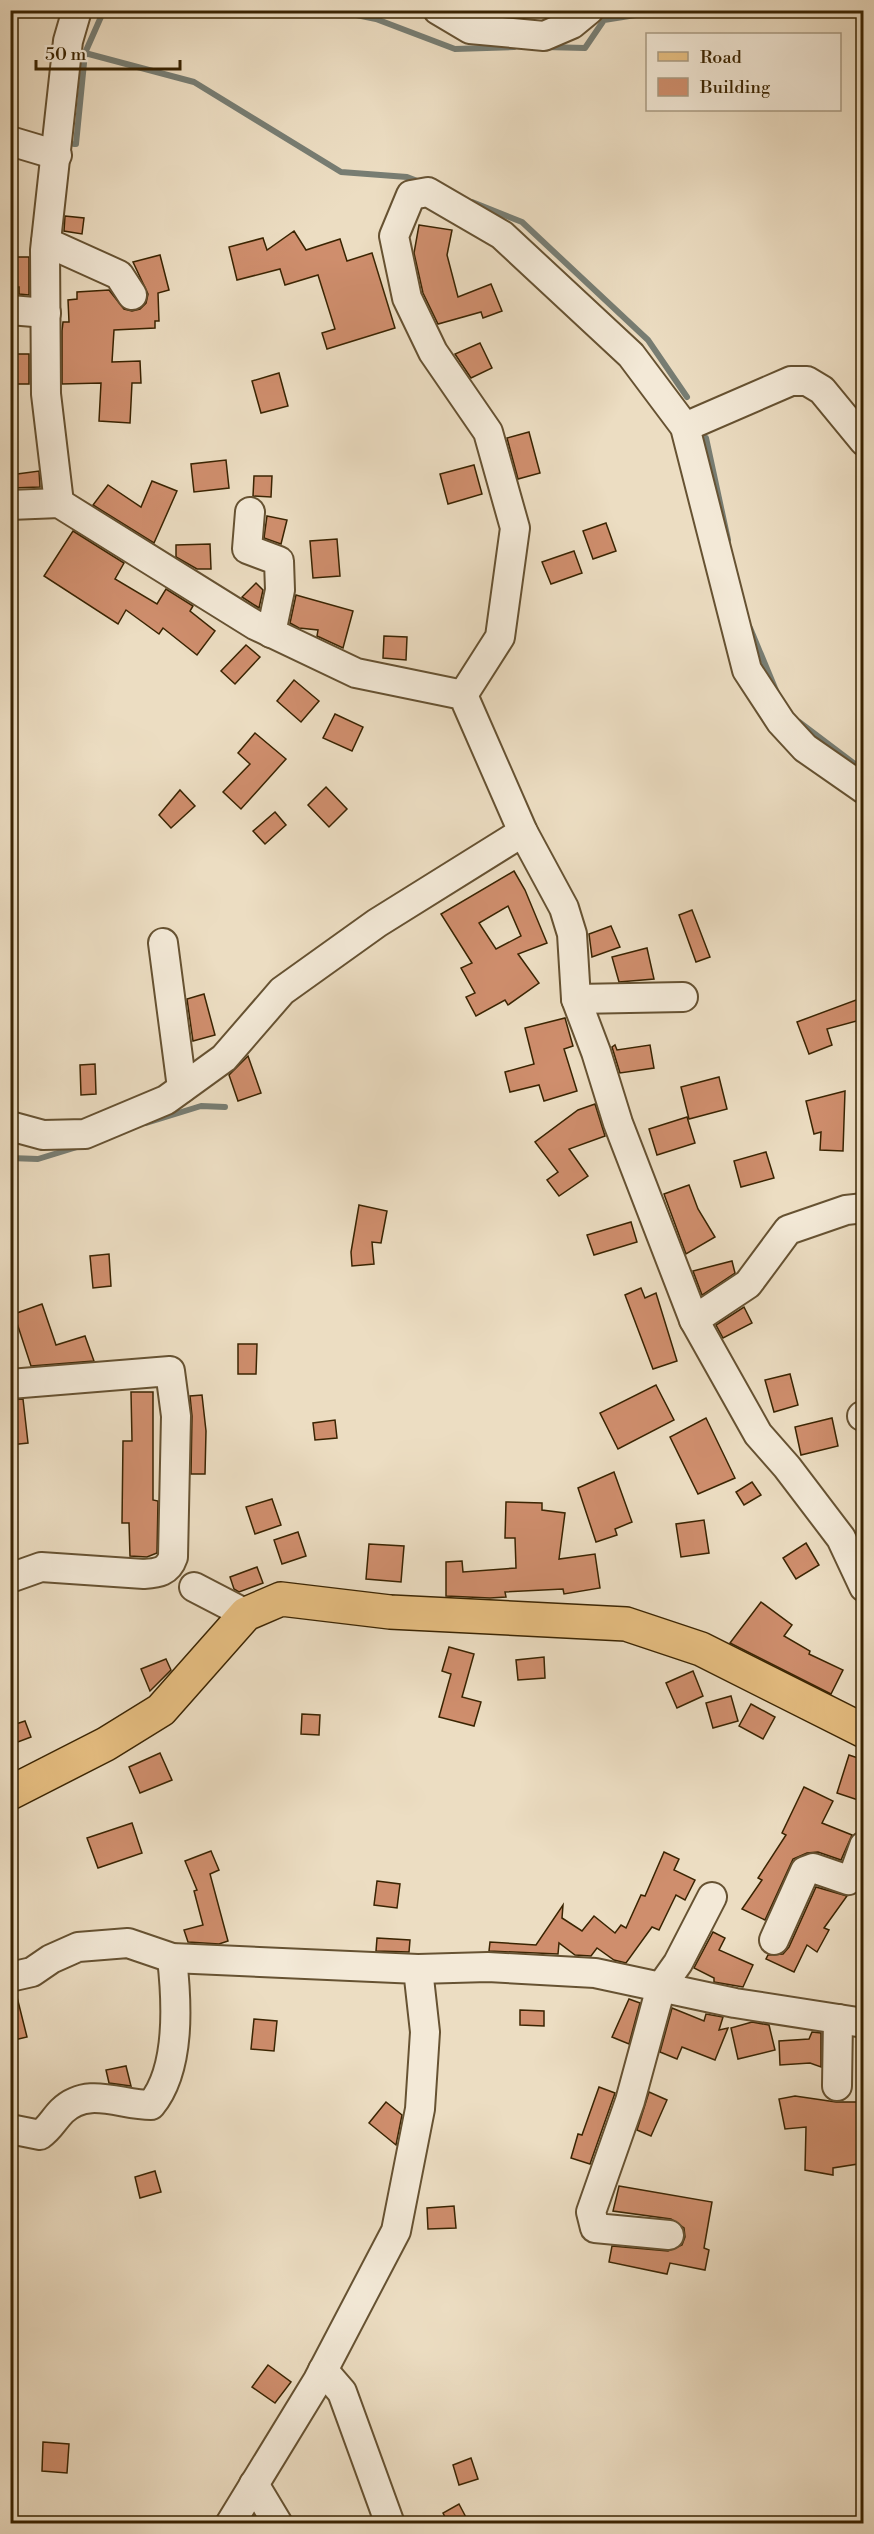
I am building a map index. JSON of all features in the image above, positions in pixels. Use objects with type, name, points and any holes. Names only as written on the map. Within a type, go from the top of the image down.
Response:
[{"type":"main road","points":[[10,1793],[106,1744],[161,1710],[246,1614],[281,1599],[390,1612],[626,1624],[701,1649],[864,1731]]},
{"type":"street","points":[[438,10],[470,29],[544,36],[577,15]]},
{"type":"street","points":[[59,503],[46,394],[46,242],[68,42],[75,12]]},
{"type":"street","points":[[10,141],[57,155]]},
{"type":"street","points":[[463,695],[500,637],[515,528],[488,432],[433,352],[407,298],[394,236],[411,195],[428,192],[502,235],[631,355],[685,427],[747,670],[781,722],[805,748],[864,789]]},
{"type":"street","points":[[46,242],[119,275],[132,296]]},
{"type":"street","points":[[10,310],[46,314]]},
{"type":"street","points":[[685,427],[791,381],[807,381],[822,390],[864,441]]},
{"type":"street","points":[[10,505],[59,503],[271,633],[356,673],[463,695]]},
{"type":"street","points":[[250,512],[247,549],[279,561],[280,590],[271,633]]},
{"type":"street","points":[[463,695],[523,832],[564,908],[572,934],[576,999],[596,1052],[618,1123],[694,1320],[758,1434],[852,1539],[864,1587]]},
{"type":"street","points":[[10,1126],[43,1135],[85,1134],[166,1100],[224,1058],[282,991],[377,923],[523,832]]},
{"type":"street","points":[[163,943],[183,1088]]},
{"type":"street","points":[[576,999],[683,997]]},
{"type":"street","points":[[694,1320],[748,1284],[788,1230],[846,1210],[864,1208]]},
{"type":"street","points":[[10,1384],[170,1371],[176,1416],[173,1557],[166,1569],[158,1573],[144,1574],[41,1567],[10,1578]]},
{"type":"street","points":[[194,1587],[246,1614]]},
{"type":"street","points":[[774,1940],[805,1871],[813,1868],[848,1880],[854,1874],[864,1846]]},
{"type":"street","points":[[669,2235],[595,2228],[591,2212],[630,2101],[661,1987],[678,1964],[712,1897]]},
{"type":"street","points":[[10,1977],[32,1971],[51,1959],[78,1947],[128,1943],[172,1958],[418,1970],[488,1966],[595,1973],[735,2003],[851,2021],[837,2086]]},
{"type":"street","points":[[10,2130],[40,2135],[51,2127],[61,2112],[76,2100],[99,2096],[134,2105],[151,2105],[161,2093],[175,2040],[175,1988],[172,1958]]},
{"type":"street","points":[[230,2523],[323,2370],[396,2231],[420,2109],[425,2032],[418,1970]]},
{"type":"street","points":[[323,2370],[342,2392],[390,2523]]},
{"type":"street","points":[[254,2484],[278,2523]]},
{"type":"building","points":[[65,216],[84,218],[82,234],[64,231]]},
{"type":"building","points":[[419,225],[452,230],[447,255],[458,297],[491,284],[502,311],[483,318],[481,312],[438,324],[423,293],[414,253]]},
{"type":"building","points":[[294,231],[306,250],[340,239],[347,261],[372,253],[395,328],[327,349],[322,333],[335,329],[318,275],[285,285],[280,269],[237,280],[229,247],[263,238],[267,250]]},
{"type":"building","points":[[160,255],[169,290],[158,293],[159,321],[155,321],[155,328],[114,330],[112,362],[140,361],[141,383],[132,383],[130,423],[99,421],[101,383],[62,384],[62,331],[63,322],[69,322],[68,300],[77,299],[77,292],[109,290],[124,309],[132,311],[140,309],[146,303],[148,294],[133,262]]},
{"type":"building","points":[[10,257],[29,257],[29,295],[19,294],[19,287],[10,287]]},
{"type":"building","points":[[480,343],[492,368],[471,378],[455,354]]},
{"type":"building","points":[[10,354],[29,354],[29,384],[10,384]]},
{"type":"building","points":[[279,373],[288,406],[261,413],[252,381]]},
{"type":"building","points":[[529,432],[540,473],[518,479],[507,438]]},
{"type":"building","points":[[226,460],[229,488],[194,492],[191,464]]},
{"type":"building","points":[[474,465],[482,494],[448,504],[440,474]]},
{"type":"building","points":[[39,471],[40,487],[11,488],[10,475]]},
{"type":"building","points":[[254,476],[272,476],[271,497],[253,496]]},
{"type":"building","points":[[152,481],[177,491],[154,543],[93,505],[108,485],[141,507]]},
{"type":"building","points":[[267,516],[287,520],[281,544],[264,538]]},
{"type":"building","points":[[606,523],[616,551],[593,559],[583,531]]},
{"type":"building","points":[[73,531],[124,563],[115,579],[157,604],[166,589],[193,606],[190,611],[215,631],[197,655],[163,628],[159,634],[126,610],[118,624],[44,576]]},
{"type":"building","points":[[337,539],[340,576],[313,578],[310,541]]},
{"type":"building","points":[[210,544],[211,569],[197,569],[176,557],[176,545]]},
{"type":"building","points":[[574,551],[582,573],[551,584],[542,562]]},
{"type":"building","points":[[256,583],[263,590],[259,608],[242,597]]},
{"type":"building","points":[[296,595],[353,611],[343,648],[317,636],[318,630],[299,628],[290,623]]},
{"type":"building","points":[[384,636],[407,637],[406,660],[383,658]]},
{"type":"building","points":[[246,645],[260,657],[235,684],[221,671]]},
{"type":"building","points":[[294,680],[319,701],[301,722],[277,701]]},
{"type":"building","points":[[335,714],[363,727],[352,751],[323,738]]},
{"type":"building","points":[[255,733],[286,759],[241,809],[223,792],[250,764],[238,753]]},
{"type":"building","points":[[326,787],[347,809],[329,827],[308,805]]},
{"type":"building","points":[[180,790],[195,806],[171,828],[159,815]]},
{"type":"building","points":[[275,812],[286,825],[265,844],[253,831]]},
{"type":"building","points":[[514,871],[525,890],[547,943],[518,954],[539,983],[508,1005],[505,1000],[476,1016],[466,997],[475,993],[461,968],[472,963],[441,914]],"holes":[[[508,906],[521,936],[496,949],[479,923]]]},
{"type":"building","points":[[692,910],[710,957],[696,962],[679,915]]},
{"type":"building","points":[[611,926],[620,947],[592,957],[589,934]]},
{"type":"building","points":[[647,948],[654,979],[619,982],[612,957]]},
{"type":"building","points":[[204,994],[215,1035],[193,1041],[187,999]]},
{"type":"building","points":[[864,997],[864,1019],[827,1029],[832,1045],[809,1054],[797,1022]]},
{"type":"building","points":[[565,1018],[573,1046],[564,1049],[577,1091],[544,1101],[539,1085],[510,1092],[505,1072],[534,1064],[525,1028]]},
{"type":"building","points":[[615,1045],[617,1050],[650,1045],[654,1068],[620,1073],[612,1047]]},
{"type":"building","points":[[248,1056],[261,1093],[238,1101],[229,1075]]},
{"type":"building","points":[[95,1064],[96,1094],[81,1095],[80,1065]]},
{"type":"building","points":[[719,1077],[727,1109],[689,1119],[681,1087]]},
{"type":"building","points":[[845,1091],[843,1151],[820,1150],[821,1132],[814,1134],[806,1101]]},
{"type":"building","points":[[595,1104],[605,1136],[569,1149],[588,1176],[559,1196],[547,1180],[558,1172],[535,1142],[578,1110]]},
{"type":"building","points":[[687,1117],[695,1143],[657,1155],[649,1129]]},
{"type":"building","points":[[766,1152],[774,1178],[741,1187],[734,1161]]},
{"type":"building","points":[[689,1185],[698,1209],[715,1237],[686,1254],[664,1194]]},
{"type":"building","points":[[359,1205],[387,1211],[381,1243],[372,1242],[374,1264],[352,1266],[351,1252]]},
{"type":"building","points":[[631,1222],[637,1242],[594,1255],[587,1235]]},
{"type":"building","points":[[109,1254],[111,1286],[93,1288],[90,1256]]},
{"type":"building","points":[[732,1261],[735,1273],[702,1295],[693,1271]]},
{"type":"building","points":[[641,1288],[645,1298],[656,1293],[677,1361],[653,1369],[625,1295]]},
{"type":"building","points":[[42,1304],[56,1345],[85,1336],[94,1361],[31,1366],[14,1314]]},
{"type":"building","points":[[744,1307],[752,1323],[723,1338],[716,1325]]},
{"type":"building","points":[[238,1344],[257,1344],[256,1374],[238,1374]]},
{"type":"building","points":[[790,1374],[798,1405],[774,1412],[765,1380]]},
{"type":"building","points":[[656,1385],[674,1420],[618,1449],[600,1413]]},
{"type":"building","points":[[131,1392],[153,1392],[153,1500],[158,1501],[157,1553],[147,1557],[130,1556],[129,1523],[122,1523],[123,1441],[132,1441]]},
{"type":"building","points":[[202,1395],[206,1431],[205,1474],[191,1474],[190,1396]]},
{"type":"building","points":[[23,1399],[28,1443],[10,1445],[10,1400]]},
{"type":"building","points":[[706,1418],[735,1478],[698,1494],[670,1437]]},
{"type":"building","points":[[832,1418],[838,1446],[801,1455],[795,1427]]},
{"type":"building","points":[[335,1420],[337,1438],[315,1440],[313,1423]]},
{"type":"building","points":[[614,1472],[632,1522],[615,1529],[617,1535],[596,1542],[578,1488]]},
{"type":"building","points":[[752,1482],[761,1495],[744,1505],[736,1492]]},
{"type":"building","points":[[272,1499],[281,1525],[255,1534],[246,1507]]},
{"type":"building","points":[[506,1502],[542,1503],[542,1510],[565,1513],[559,1559],[595,1554],[600,1588],[564,1594],[563,1589],[505,1592],[506,1597],[490,1598],[446,1596],[446,1562],[462,1561],[463,1572],[516,1568],[515,1538],[505,1538]]},
{"type":"building","points":[[704,1520],[709,1553],[681,1557],[676,1524]]},
{"type":"building","points":[[298,1532],[306,1556],[282,1564],[274,1540]]},
{"type":"building","points":[[806,1543],[819,1565],[796,1579],[783,1558]]},
{"type":"building","points":[[369,1544],[404,1546],[401,1582],[366,1579]]},
{"type":"building","points":[[257,1567],[263,1583],[239,1592],[234,1589],[230,1577]]},
{"type":"building","points":[[761,1602],[792,1625],[784,1636],[810,1651],[809,1654],[843,1670],[831,1694],[730,1643]]},
{"type":"building","points":[[449,1647],[474,1654],[462,1697],[481,1702],[474,1726],[439,1717],[451,1674],[442,1671]]},
{"type":"building","points":[[544,1657],[545,1678],[518,1680],[516,1660]]},
{"type":"building","points":[[166,1659],[171,1670],[150,1691],[141,1669]]},
{"type":"building","points":[[693,1671],[703,1696],[677,1708],[666,1683]]},
{"type":"building","points":[[731,1696],[738,1721],[713,1728],[706,1703]]},
{"type":"building","points":[[751,1704],[775,1717],[763,1739],[739,1726]]},
{"type":"building","points":[[302,1714],[320,1715],[319,1735],[301,1734]]},
{"type":"building","points":[[25,1721],[31,1737],[10,1745],[10,1726]]},
{"type":"building","points":[[160,1753],[172,1780],[140,1793],[129,1767]]},
{"type":"building","points":[[849,1755],[864,1760],[864,1802],[837,1793]]},
{"type":"building","points":[[804,1787],[833,1801],[822,1823],[852,1835],[841,1860],[818,1852],[807,1853],[793,1859],[765,1920],[742,1909],[762,1880],[758,1878],[786,1835],[782,1833]]},
{"type":"building","points":[[132,1823],[142,1853],[98,1868],[87,1838]]},
{"type":"building","points":[[211,1851],[219,1870],[210,1874],[228,1941],[219,1944],[188,1942],[184,1930],[203,1925],[194,1891],[197,1890],[185,1861]]},
{"type":"building","points":[[664,1852],[679,1859],[674,1870],[695,1880],[685,1900],[676,1895],[659,1930],[652,1927],[626,1963],[614,1960],[597,1948],[591,1956],[575,1955],[559,1943],[558,1954],[489,1951],[490,1942],[536,1945],[563,1905],[562,1918],[582,1931],[594,1916],[615,1933],[621,1925],[626,1928],[641,1895],[645,1896]]},
{"type":"building","points":[[377,1881],[400,1884],[397,1908],[374,1905]]},
{"type":"building","points":[[816,1887],[847,1896],[824,1928],[829,1930],[817,1952],[807,1945],[794,1972],[766,1959],[768,1955],[783,1954],[789,1947]]},
{"type":"building","points":[[713,1932],[725,1938],[719,1950],[753,1965],[743,1987],[714,1982],[714,1978],[694,1968]]},
{"type":"building","points":[[377,1938],[410,1940],[409,1952],[376,1951]]},
{"type":"building","points":[[10,1993],[16,1993],[27,2037],[10,2041]]},
{"type":"building","points":[[629,1999],[640,2003],[629,2044],[612,2037]]},
{"type":"building","points":[[672,2008],[704,2021],[706,2014],[723,2017],[719,2030],[728,2028],[715,2060],[682,2047],[677,2059],[660,2052]]},
{"type":"building","points":[[520,2010],[544,2011],[544,2026],[520,2025]]},
{"type":"building","points":[[254,2019],[277,2021],[274,2051],[251,2049]]},
{"type":"building","points":[[752,2022],[769,2025],[775,2050],[738,2059],[731,2028]]},
{"type":"building","points":[[812,2032],[821,2033],[821,2067],[810,2063],[780,2065],[779,2041],[809,2039]]},
{"type":"building","points":[[126,2066],[131,2086],[109,2083],[106,2070]]},
{"type":"building","points":[[599,2087],[615,2093],[590,2164],[571,2158],[578,2134],[582,2135]]},
{"type":"building","points":[[649,2092],[667,2100],[651,2136],[637,2130]]},
{"type":"building","points":[[795,2096],[836,2102],[864,2102],[864,2163],[833,2168],[833,2175],[805,2170],[806,2127],[785,2129],[779,2099]]},
{"type":"building","points":[[386,2102],[402,2115],[396,2145],[369,2123]]},
{"type":"building","points":[[155,2171],[161,2192],[140,2198],[135,2177]]},
{"type":"building","points":[[619,2186],[712,2202],[704,2248],[709,2250],[705,2270],[670,2263],[667,2274],[609,2262],[612,2246],[668,2251],[682,2245],[685,2237],[684,2228],[671,2219],[613,2211]]},
{"type":"building","points":[[454,2206],[456,2228],[428,2229],[427,2208]]},
{"type":"building","points":[[268,2365],[291,2382],[275,2403],[252,2387]]},
{"type":"building","points":[[43,2442],[69,2444],[67,2473],[42,2471]]},
{"type":"building","points":[[471,2458],[478,2479],[459,2485],[453,2465]]},
{"type":"building","points":[[459,2504],[469,2523],[448,2523],[443,2513]]},
{"type":"waterway","points":[[74,144],[76,144],[85,53],[104,10]]},
{"type":"waterway","points":[[332,10],[376,19],[455,49],[514,47]]},
{"type":"waterway","points":[[545,47],[585,48],[604,20],[667,10]]},
{"type":"waterway","points":[[85,53],[194,82],[341,172],[407,177],[420,182]]},
{"type":"waterway","points":[[472,202],[522,222],[648,340],[687,397]]},
{"type":"waterway","points":[[706,438],[728,540]]},
{"type":"waterway","points":[[750,628],[777,693]]},
{"type":"waterway","points":[[799,722],[864,771]]},
{"type":"waterway","points":[[146,1123],[201,1106],[225,1107]]},
{"type":"waterway","points":[[10,1158],[38,1159],[77,1147]]}]
